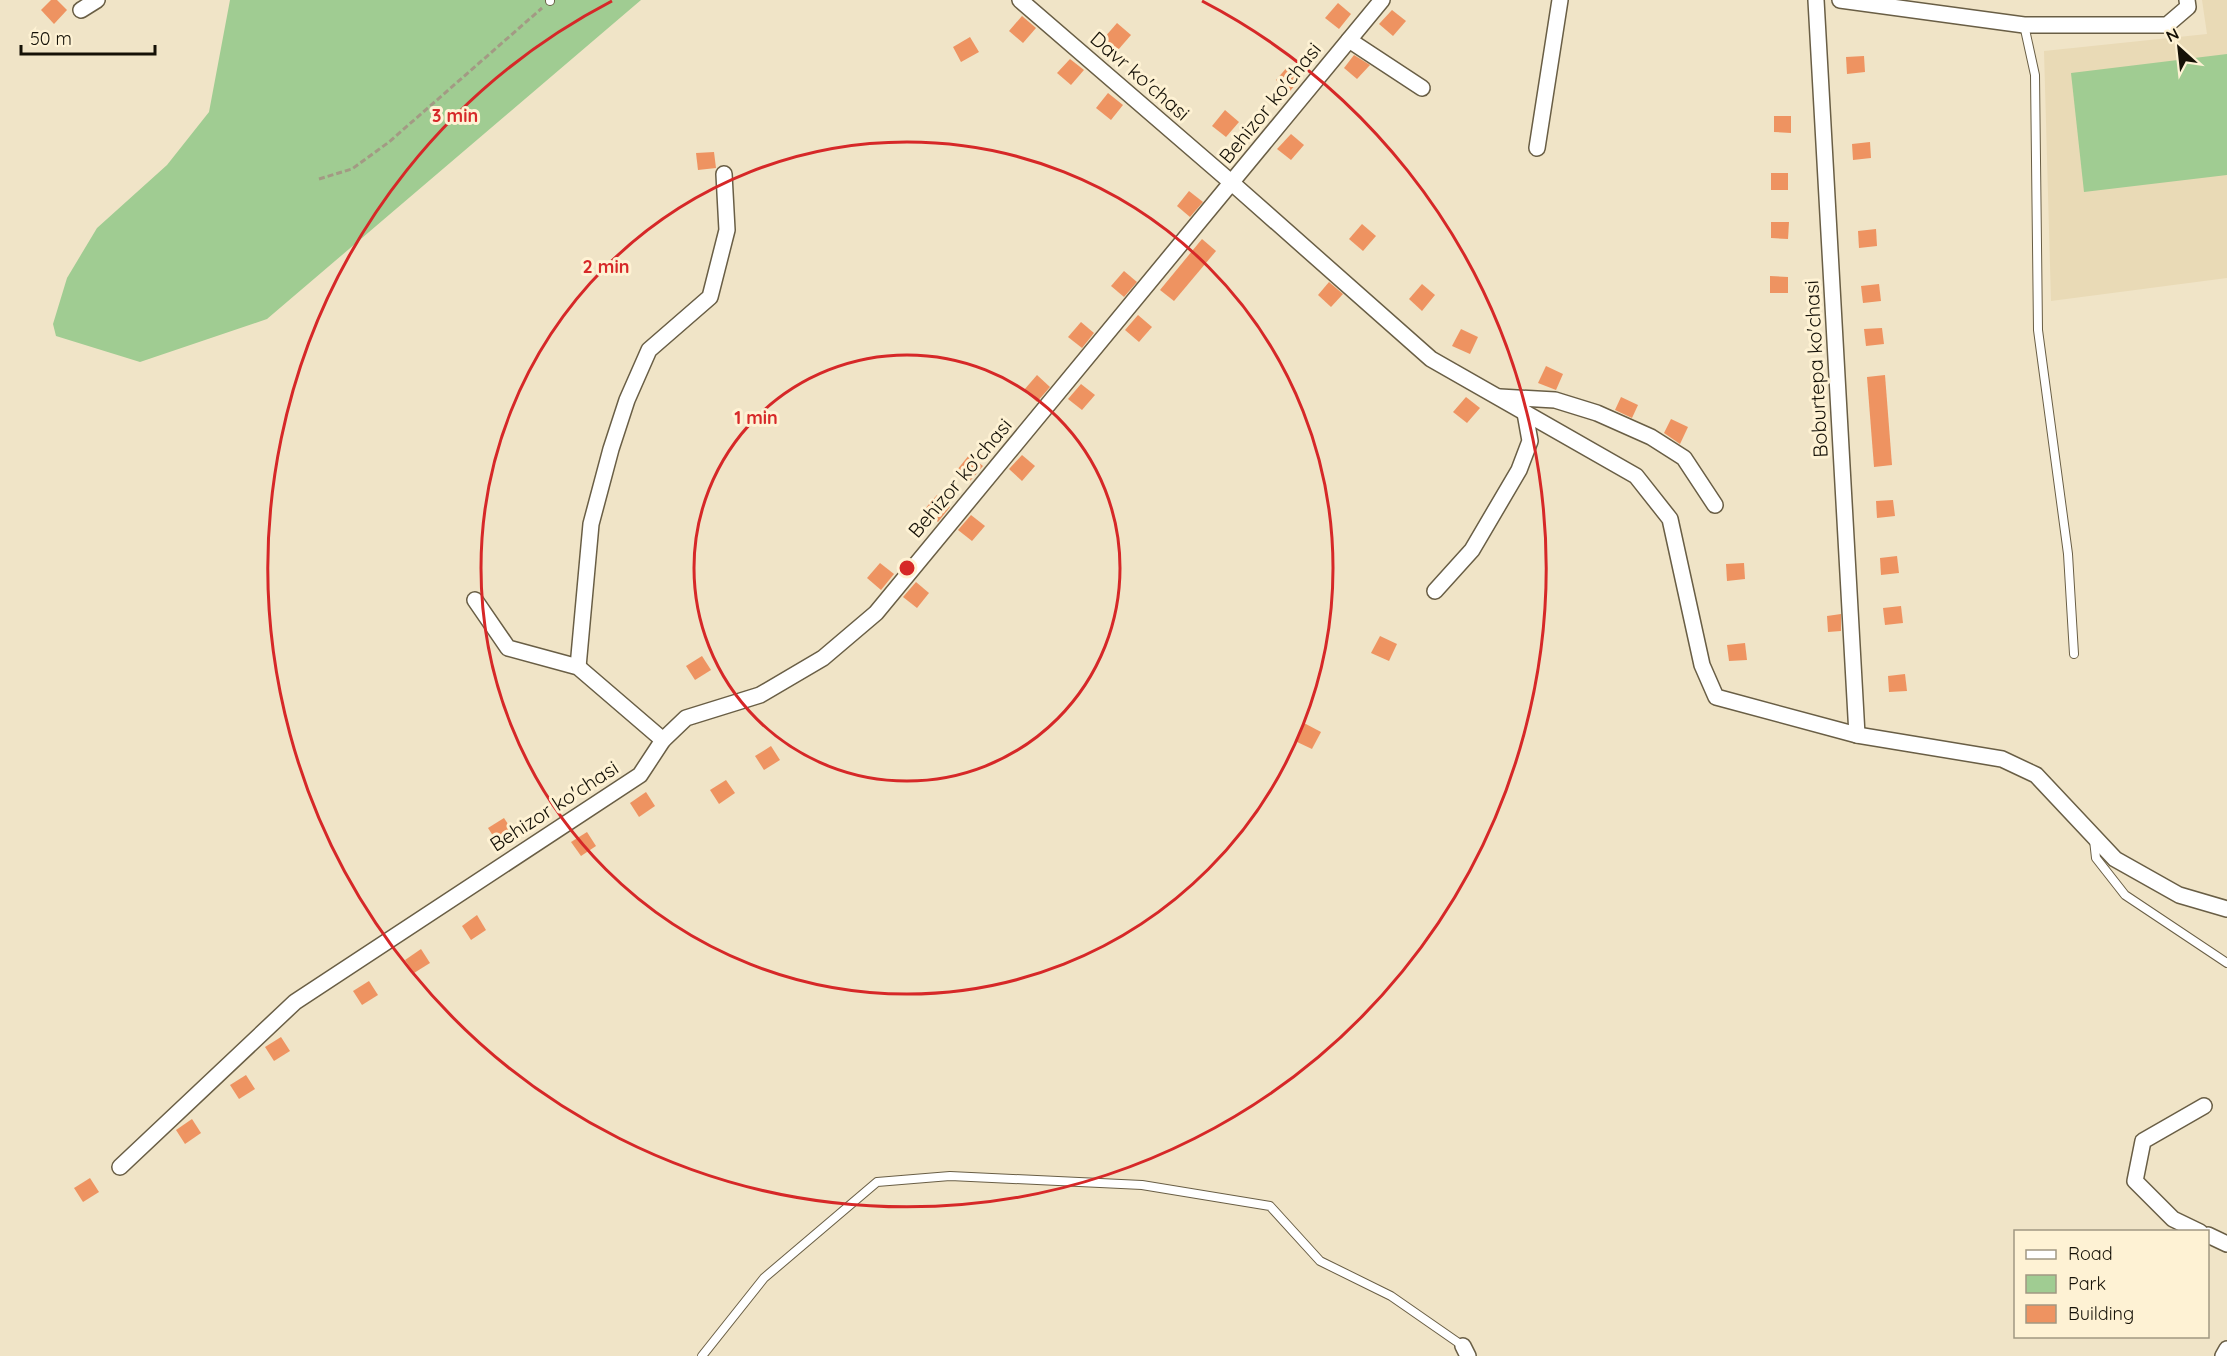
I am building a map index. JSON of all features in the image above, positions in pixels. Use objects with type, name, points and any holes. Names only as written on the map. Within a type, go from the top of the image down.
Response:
[{"type":"street","points":[[81,10],[97,0]]},
{"type":"street","name":"Davr ko'chasi","points":[[1020,0],[1431,359],[1636,476],[1670,519],[1702,665],[1716,697],[1857,735]]},
{"type":"street","name":"Behizor ko'chasi","points":[[120,1167],[295,1002],[640,775],[663,740],[686,718],[760,695],[823,658],[876,613],[1382,0]]},
{"type":"street","points":[[1537,148],[1560,0]]},
{"type":"street","name":"Boburtepa ko'chasi","points":[[1816,0],[1857,735]]},
{"type":"street","points":[[1840,0],[2024,25],[2167,25],[2188,8],[2187,0]]},
{"type":"street","points":[[1349,40],[1422,88]]},
{"type":"street","points":[[578,667],[591,524],[611,449],[627,400],[649,350],[710,297],[727,230],[724,174]]},
{"type":"street","points":[[1497,397],[1555,400],[1597,412],[1651,437],[1684,458],[1715,505]]},
{"type":"street","points":[[1436,591],[1472,550],[1519,470],[1530,441],[1525,413]]},
{"type":"street","points":[[475,600],[508,648],[578,667],[663,740]]},
{"type":"street","points":[[1857,735],[2002,759],[2036,775],[2115,859],[2179,896],[2227,909]]},
{"type":"street","points":[[2196,1230],[2173,1219],[2135,1181],[2143,1141],[2204,1106]]},
{"type":"street","points":[[2209,1235],[2227,1244]]},
{"type":"street","points":[[2223,1356],[2227,1349]]},
{"type":"lane","points":[[2024,25],[2035,75],[2038,330],[2068,554],[2074,654]]},
{"type":"lane","points":[[2094,837],[2096,858],[2125,895],[2227,963]]},
{"type":"lane","points":[[702,1356],[764,1278],[877,1182],[950,1176],[1142,1185],[1270,1206],[1320,1261],[1391,1296],[1466,1351]]},
{"type":"path","points":[[320,179],[352,169],[389,142],[550,0]]},
{"type":"shaded area","points":[[2202,0],[2227,0],[2227,278],[2051,301],[2044,51],[2207,34]]},
{"type":"green space","points":[[230,0],[641,0],[267,319],[140,362],[56,336],[53,324],[67,278],[97,228],[167,165],[209,112]]},
{"type":"green space","points":[[2227,54],[2227,175],[2084,192],[2071,73]]},
{"type":"building","points":[[51,0],[57,0],[67,10],[54,24],[41,10]]},
{"type":"building","points":[[1338,3],[1351,14],[1339,29],[1325,18]]},
{"type":"building","points":[[1392,10],[1406,21],[1393,36],[1379,24]]},
{"type":"building","points":[[1022,16],[1036,28],[1023,43],[1009,31]]},
{"type":"building","points":[[1117,23],[1131,35],[1118,50],[1104,38]]},
{"type":"building","points":[[970,37],[979,52],[961,62],[953,47]]},
{"type":"building","points":[[1354,55],[1370,65],[1357,79],[1344,68]]},
{"type":"building","points":[[1864,56],[1865,72],[1847,74],[1846,57]]},
{"type":"building","points":[[1070,59],[1084,70],[1071,85],[1057,73]]},
{"type":"building","points":[[1289,65],[1303,76],[1290,91],[1276,80]]},
{"type":"building","points":[[1108,93],[1123,105],[1111,120],[1096,108]]},
{"type":"building","points":[[1225,110],[1239,122],[1226,137],[1212,126]]},
{"type":"building","points":[[1774,116],[1791,116],[1791,133],[1774,132]]},
{"type":"building","points":[[1291,134],[1304,145],[1291,160],[1277,149]]},
{"type":"building","points":[[1870,142],[1871,158],[1853,160],[1852,144]]},
{"type":"building","points":[[714,152],[716,168],[698,170],[696,153]]},
{"type":"building","points":[[1771,173],[1788,173],[1788,190],[1771,190]]},
{"type":"building","points":[[1189,191],[1203,202],[1190,217],[1177,206]]},
{"type":"building","points":[[1771,222],[1789,222],[1788,239],[1771,238]]},
{"type":"building","points":[[1362,224],[1376,236],[1363,251],[1349,239]]},
{"type":"building","points":[[1876,229],[1877,246],[1859,248],[1858,231]]},
{"type":"building","points":[[1202,239],[1216,251],[1174,301],[1160,290]]},
{"type":"building","points":[[1124,271],[1137,282],[1124,297],[1111,286]]},
{"type":"building","points":[[1770,276],[1788,277],[1788,293],[1770,293]]},
{"type":"building","points":[[1329,282],[1343,294],[1331,307],[1318,295]]},
{"type":"building","points":[[1422,284],[1435,295],[1422,311],[1409,299]]},
{"type":"building","points":[[1879,284],[1881,301],[1863,303],[1861,286]]},
{"type":"building","points":[[1138,315],[1152,327],[1139,342],[1125,330]]},
{"type":"building","points":[[1081,322],[1094,333],[1082,348],[1068,337]]},
{"type":"building","points":[[1882,328],[1884,344],[1866,346],[1864,329]]},
{"type":"building","points":[[1461,329],[1478,337],[1470,354],[1452,346]]},
{"type":"building","points":[[1546,366],[1563,374],[1556,390],[1538,383]]},
{"type":"building","points":[[1037,375],[1050,387],[1037,402],[1024,390]]},
{"type":"building","points":[[1885,375],[1892,465],[1874,467],[1867,377]]},
{"type":"building","points":[[1081,384],[1095,395],[1082,410],[1068,399]]},
{"type":"building","points":[[1466,397],[1480,408],[1467,423],[1453,412]]},
{"type":"building","points":[[1621,397],[1638,405],[1632,418],[1615,410]]},
{"type":"building","points":[[1671,419],[1688,427],[1680,444],[1664,433]]},
{"type":"building","points":[[969,455],[983,466],[970,481],[957,470]]},
{"type":"building","points":[[1022,455],[1035,466],[1022,481],[1009,469]]},
{"type":"building","points":[[937,495],[950,507],[938,522],[924,510]]},
{"type":"building","points":[[1893,500],[1895,516],[1877,518],[1876,501]]},
{"type":"building","points":[[971,515],[985,526],[972,541],[958,530]]},
{"type":"building","points":[[1897,556],[1899,573],[1881,575],[1880,558]]},
{"type":"building","points":[[880,563],[894,574],[881,590],[867,578]]},
{"type":"building","points":[[1744,563],[1745,579],[1727,581],[1726,564]]},
{"type":"building","points":[[916,582],[929,593],[917,608],[903,597]]},
{"type":"building","points":[[1901,606],[1903,623],[1885,625],[1883,608]]},
{"type":"building","points":[[1841,614],[1841,631],[1828,632],[1827,616]]},
{"type":"building","points":[[1380,636],[1397,644],[1389,661],[1371,653]]},
{"type":"building","points":[[1745,643],[1747,660],[1729,661],[1727,645]]},
{"type":"building","points":[[702,656],[711,670],[695,680],[686,666]]},
{"type":"building","points":[[1905,674],[1907,691],[1889,692],[1888,676]]},
{"type":"building","points":[[1304,723],[1321,732],[1312,749],[1295,741]]},
{"type":"building","points":[[771,746],[780,760],[764,770],[755,756]]},
{"type":"building","points":[[726,780],[735,793],[719,804],[710,790]]},
{"type":"building","points":[[646,792],[655,806],[639,817],[630,803]]},
{"type":"building","points":[[504,818],[513,832],[497,842],[488,828]]},
{"type":"building","points":[[587,832],[596,846],[581,856],[571,842]]},
{"type":"building","points":[[477,915],[486,930],[471,940],[462,926]]},
{"type":"building","points":[[421,949],[430,963],[414,973],[405,960]]},
{"type":"building","points":[[369,981],[378,995],[362,1005],[353,991]]},
{"type":"building","points":[[281,1037],[290,1051],[274,1061],[265,1047]]},
{"type":"building","points":[[246,1075],[255,1089],[239,1099],[230,1085]]},
{"type":"building","points":[[192,1119],[201,1133],[185,1144],[176,1130]]},
{"type":"building","points":[[90,1178],[99,1192],[83,1202],[74,1188]]}]
